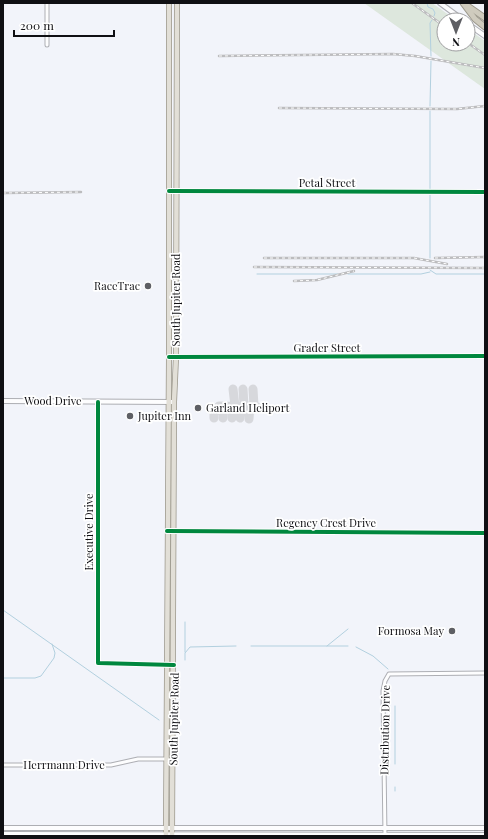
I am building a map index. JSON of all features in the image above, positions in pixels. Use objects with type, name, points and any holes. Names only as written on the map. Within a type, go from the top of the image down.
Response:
[{"type":"highway","points":[[464,3],[485,18]]},
{"type":"highway","points":[[464,3],[475,19],[485,27]]},
{"type":"main road","name":"South Jupiter Road","points":[[166,836],[169,357],[169,3]]},
{"type":"main road","name":"South Jupiter Road","points":[[172,836],[177,3]]},
{"type":"main road","points":[[440,3],[452,12]]},
{"type":"main road","points":[[476,30],[485,36]]},
{"type":"main road","points":[[169,45],[176,45]]},
{"type":"main road","points":[[169,101],[176,101]]},
{"type":"main road","points":[[169,140],[177,140]]},
{"type":"main road","name":"Wood Drive","points":[[3,401],[174,402]]},
{"type":"main road","points":[[167,614],[174,614]]},
{"type":"main road","points":[[3,828],[485,828]]},
{"type":"main road","points":[[260,828],[260,835]]},
{"type":"main road","points":[[3,834],[166,836],[485,835]]},
{"type":"street","points":[[47,3],[47,45]]},
{"type":"street","name":"Petal Street","points":[[169,191],[485,192]]},
{"type":"street","name":"Grader Street","points":[[169,357],[485,356]]},
{"type":"street","name":"Executive Drive","points":[[98,402],[98,663],[167,665]]},
{"type":"street","name":"Regency Crest Drive","points":[[167,531],[485,533]]},
{"type":"street","points":[[167,665],[174,665]]},
{"type":"street","name":"Distribution Drive","points":[[385,835],[383,691],[388,674],[485,673]]},
{"type":"street","name":"Herrmann Drive","points":[[3,765],[111,765],[138,759],[173,759]]},
{"type":"street","points":[[312,828],[312,836]]},
{"type":"shaded area","points":[[364,3],[432,3],[445,12],[436,12],[436,52],[476,52],[476,35],[485,41],[485,89]]},
{"type":"waterway","points":[[427,3],[428,7],[433,9],[435,13],[434,16]]},
{"type":"waterway","points":[[431,56],[430,23],[432,20]]},
{"type":"waterway","points":[[430,106],[431,61]]},
{"type":"waterway","points":[[430,111],[430,189]]},
{"type":"waterway","points":[[430,195],[430,258]]},
{"type":"waterway","points":[[430,270],[436,274],[485,274]]},
{"type":"waterway","points":[[348,274],[421,274],[430,272]]},
{"type":"waterway","points":[[257,274],[338,274]]},
{"type":"waterway","points":[[3,610],[159,720]]},
{"type":"waterway","points":[[185,622],[185,652]]},
{"type":"waterway","points":[[327,646],[348,629]]},
{"type":"waterway","points":[[3,678],[35,678],[41,676],[54,658],[55,653],[52,644]]},
{"type":"waterway","points":[[185,660],[185,653],[190,647],[236,646]]},
{"type":"waterway","points":[[251,646],[348,646]]},
{"type":"waterway","points":[[356,647],[373,656],[388,669]]},
{"type":"waterway","points":[[395,706],[395,764]]},
{"type":"taxiway","points":[[233,389],[235,406]]},
{"type":"taxiway","points":[[243,389],[244,406]]},
{"type":"taxiway","points":[[253,389],[254,406]]},
{"type":"taxiway","points":[[214,418],[214,414],[219,406],[257,407]]},
{"type":"taxiway","points":[[223,418],[224,406]]},
{"type":"taxiway","points":[[232,418],[233,406]]},
{"type":"taxiway","points":[[240,418],[242,406]]},
{"type":"taxiway","points":[[249,419],[250,406]]},
{"type":"railway","points":[[412,3],[436,20]]},
{"type":"railway","points":[[476,49],[485,55]]},
{"type":"railway","points":[[219,56],[393,54],[415,56],[485,68]]},
{"type":"railway","points":[[279,108],[457,109],[485,106]]},
{"type":"railway","points":[[3,193],[81,192]]},
{"type":"railway","points":[[435,258],[485,257]]},
{"type":"railway","points":[[264,258],[414,258],[447,264]]},
{"type":"railway","points":[[254,267],[485,268]]},
{"type":"railway","points":[[294,281],[317,280],[354,271]]},
{"type":"cycle path","points":[[169,191],[485,192]]},
{"type":"cycle path","points":[[169,357],[485,356]]},
{"type":"cycle path","points":[[98,402],[98,663],[174,665]]},
{"type":"cycle path","points":[[167,531],[485,533]]},
{"type":"place","name":"RaceTrac","points":[[148,286]]},
{"type":"place","name":"Garland Heliport","points":[[198,408]]},
{"type":"place","name":"Jupiter Inn","points":[[130,416]]},
{"type":"place","name":"Formosa May","points":[[452,631]]}]
